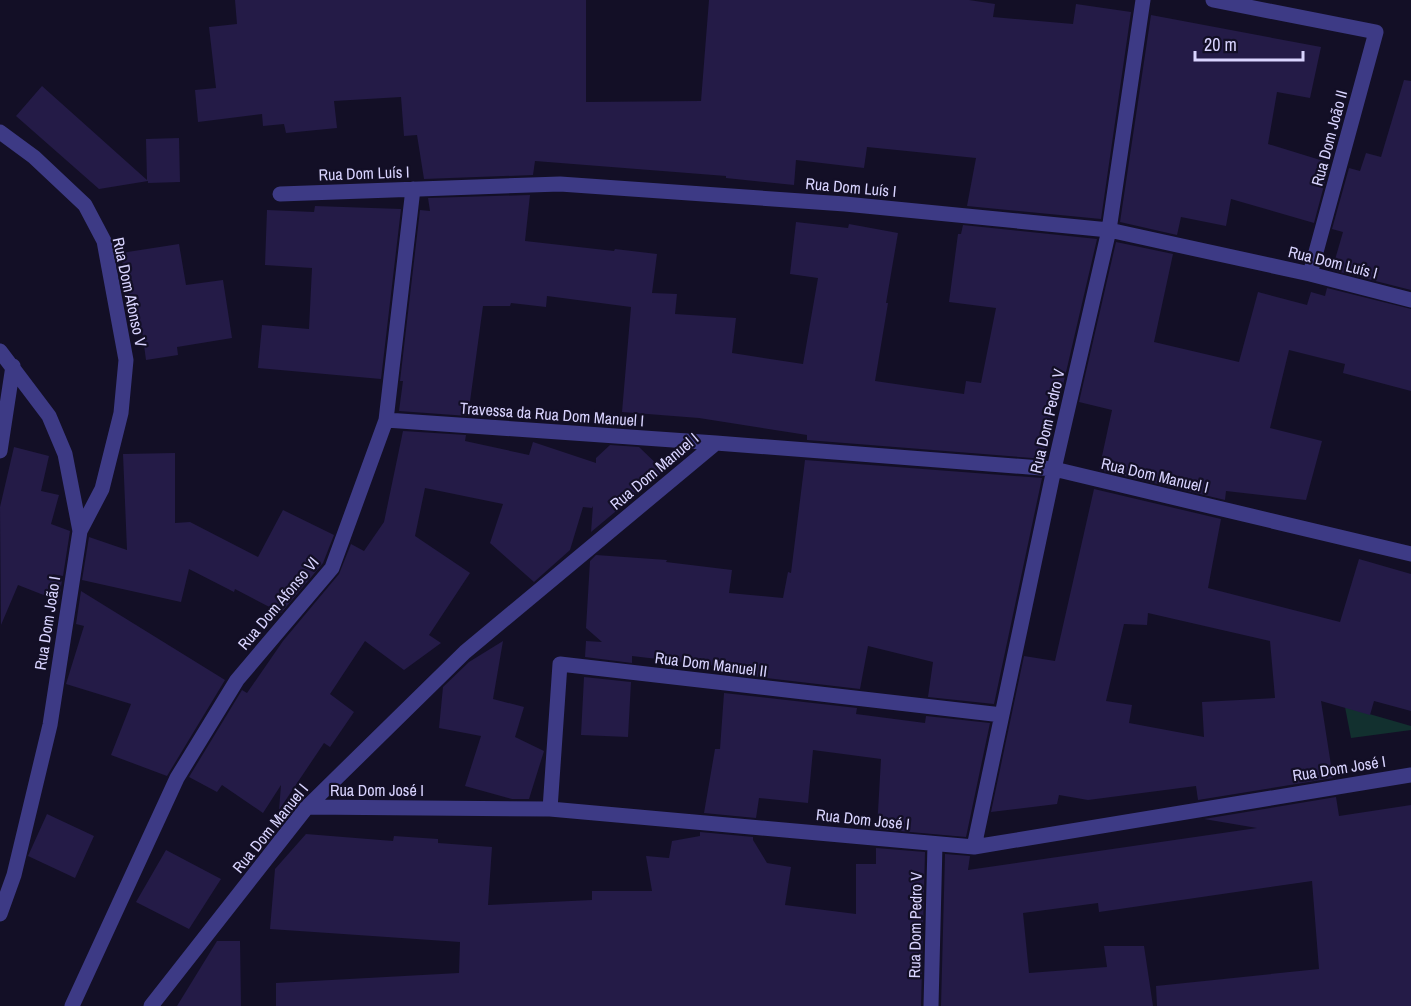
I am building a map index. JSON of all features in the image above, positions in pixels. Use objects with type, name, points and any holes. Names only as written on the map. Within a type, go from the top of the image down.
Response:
[{"type":"street","name":"Rua Dom Pedro V","points":[[974,847],[1054,469],[1109,230],[1143,0]]},
{"type":"street","name":"Rua Dom João II","points":[[1213,0],[1376,32],[1310,274]]},
{"type":"street","name":"Rua Dom Afonso V","points":[[0,132],[34,157],[85,205],[104,241],[126,360],[121,413],[102,489],[80,531]]},
{"type":"street","name":"Rua Dom Luís I","points":[[280,194],[560,184],[845,204],[1109,230],[1310,274],[1411,300]]},
{"type":"street","name":"Rua Dom Afonso VI","points":[[72,1006],[177,778],[237,680],[332,568],[386,420],[413,189]]},
{"type":"street","name":"Rua Dom João I","points":[[0,351],[49,416],[65,454],[80,531],[50,724],[14,875],[0,914]]},
{"type":"street","points":[[0,451],[13,366]]},
{"type":"street","name":"Travessa da Rua Dom Manuel I","points":[[386,420],[716,443]]},
{"type":"street","name":"Rua Dom Manuel I","points":[[151,1006],[307,807],[465,652],[716,443],[1054,469],[1411,554]]},
{"type":"street","name":"Rua Dom Manuel II","points":[[550,809],[560,664],[1002,715]]},
{"type":"street","name":"Rua Dom José I","points":[[307,807],[550,809],[974,847],[1411,774]]},
{"type":"street","name":"Rua Dom Pedro V","points":[[931,1006],[935,844]]},
{"type":"green space","points":[[1345,707],[1411,726],[1411,730],[1351,738]]},
{"type":"building","points":[[235,0],[586,0],[586,102],[701,101],[709,0],[969,0],[995,4],[993,17],[1073,24],[1076,4],[1131,12],[1101,219],[967,206],[976,158],[867,147],[864,168],[796,160],[794,185],[726,178],[726,176],[535,161],[533,175],[424,179],[417,135],[404,136],[401,97],[334,101],[337,128],[286,133],[284,124],[263,126],[262,114],[198,122],[195,90],[216,88],[209,27],[237,24]]},
{"type":"building","points":[[1151,15],[1321,47],[1310,98],[1277,92],[1268,144],[1330,163],[1314,223],[1231,199],[1226,226],[1181,217],[1177,235],[1120,222]]},
{"type":"building","points":[[1404,80],[1411,81],[1411,290],[1332,270],[1343,232],[1332,229],[1349,168],[1360,171],[1366,153],[1381,157]]},
{"type":"building","points":[[42,86],[147,180],[146,139],[179,138],[180,182],[148,183],[148,181],[99,189],[16,116]]},
{"type":"building","points":[[530,195],[525,241],[657,254],[652,293],[677,294],[675,314],[736,318],[732,353],[803,364],[818,278],[790,274],[796,222],[848,228],[849,224],[898,233],[875,381],[964,394],[966,381],[981,383],[996,308],[949,302],[958,234],[961,234],[963,225],[1097,239],[1060,398],[1053,397],[1045,459],[807,440],[807,435],[699,418],[622,412],[631,307],[547,296],[546,307],[511,303],[510,306],[483,306],[468,416],[399,411],[403,381],[400,381],[420,210],[430,211],[428,198]]},
{"type":"building","points":[[315,206],[401,209],[381,379],[258,368],[262,325],[309,329],[312,268],[265,265],[267,210],[314,212]]},
{"type":"building","points":[[1116,242],[1173,254],[1154,342],[1239,362],[1258,292],[1307,305],[1311,292],[1325,296],[1327,288],[1411,309],[1411,391],[1343,373],[1345,364],[1289,350],[1270,428],[1322,441],[1306,500],[1226,491],[1225,500],[1099,470],[1112,410],[1079,402]]},
{"type":"building","points":[[179,244],[186,285],[223,280],[232,338],[177,347],[178,355],[146,360],[142,330],[133,332],[121,253]]},
{"type":"building","points":[[403,431],[466,435],[465,441],[529,455],[533,442],[596,463],[596,458],[610,445],[639,447],[664,471],[591,532],[593,506],[592,508],[583,507],[570,550],[534,582],[490,543],[503,504],[425,488],[415,536],[470,573],[429,635],[441,643],[404,670],[365,641],[330,694],[354,712],[330,747],[324,743],[279,810],[281,785],[263,813],[222,785],[217,792],[189,777],[242,690],[247,693],[283,641],[339,574],[351,544],[364,551],[384,522]]},
{"type":"building","points":[[14,447],[49,456],[41,491],[59,495],[51,524],[70,531],[63,576],[52,574],[62,580],[59,601],[18,585],[1,625],[0,507]]},
{"type":"building","points":[[175,453],[175,523],[190,522],[258,557],[283,510],[334,535],[323,563],[281,613],[235,589],[234,592],[189,569],[181,602],[82,580],[89,537],[127,550],[123,454]]},
{"type":"building","points":[[805,460],[1042,478],[994,704],[928,697],[933,662],[868,646],[860,689],[725,673],[725,667],[632,656],[632,663],[585,657],[586,641],[602,642],[586,628],[590,561],[596,555],[667,560],[666,562],[732,570],[729,593],[783,598],[788,572],[791,573]]},
{"type":"building","points":[[1094,489],[1221,519],[1208,588],[1340,622],[1359,559],[1411,574],[1411,711],[1374,701],[1370,715],[1321,701],[1333,778],[1198,800],[1196,786],[1088,800],[1059,795],[1057,804],[991,812],[1024,656],[1055,661]],"holes":[[[1148,613],[1270,641],[1275,698],[1202,702],[1204,737],[1129,723],[1132,705],[1106,701],[1124,624],[1147,625]]]},
{"type":"building","points":[[81,591],[225,680],[167,776],[111,755],[131,704],[66,684],[84,626],[76,624]]},
{"type":"building","points":[[503,641],[493,699],[524,707],[515,737],[544,751],[529,799],[512,799],[465,786],[481,736],[439,728],[443,687],[469,662]]},
{"type":"building","points":[[584,677],[631,682],[628,737],[581,735]]},
{"type":"building","points":[[724,693],[857,708],[856,714],[925,723],[926,716],[990,723],[966,837],[877,829],[881,759],[813,750],[808,803],[759,798],[756,818],[704,813],[715,749],[720,749]]},
{"type":"building","points":[[1336,797],[1339,816],[1411,805],[1411,1006],[1157,1006],[1156,986],[1319,969],[1312,881],[1099,912],[1098,903],[1023,913],[1029,973],[1107,967],[1104,946],[1144,946],[1153,1006],[941,1006],[945,854],[970,856],[968,870],[1257,828],[1204,819]]},
{"type":"building","points":[[47,814],[94,836],[75,878],[28,856]]},
{"type":"building","points":[[700,832],[753,837],[767,863],[791,867],[785,905],[856,914],[856,864],[876,864],[876,848],[925,852],[921,1006],[276,1006],[276,983],[459,973],[460,942],[270,929],[275,869],[306,834],[393,841],[394,836],[438,839],[438,843],[492,847],[488,905],[592,900],[592,891],[652,891],[646,856],[669,858],[672,841],[700,836]]},
{"type":"building","points":[[166,850],[221,879],[189,929],[136,902]]},
{"type":"building","points":[[217,941],[240,941],[241,1006],[177,1006]]}]
